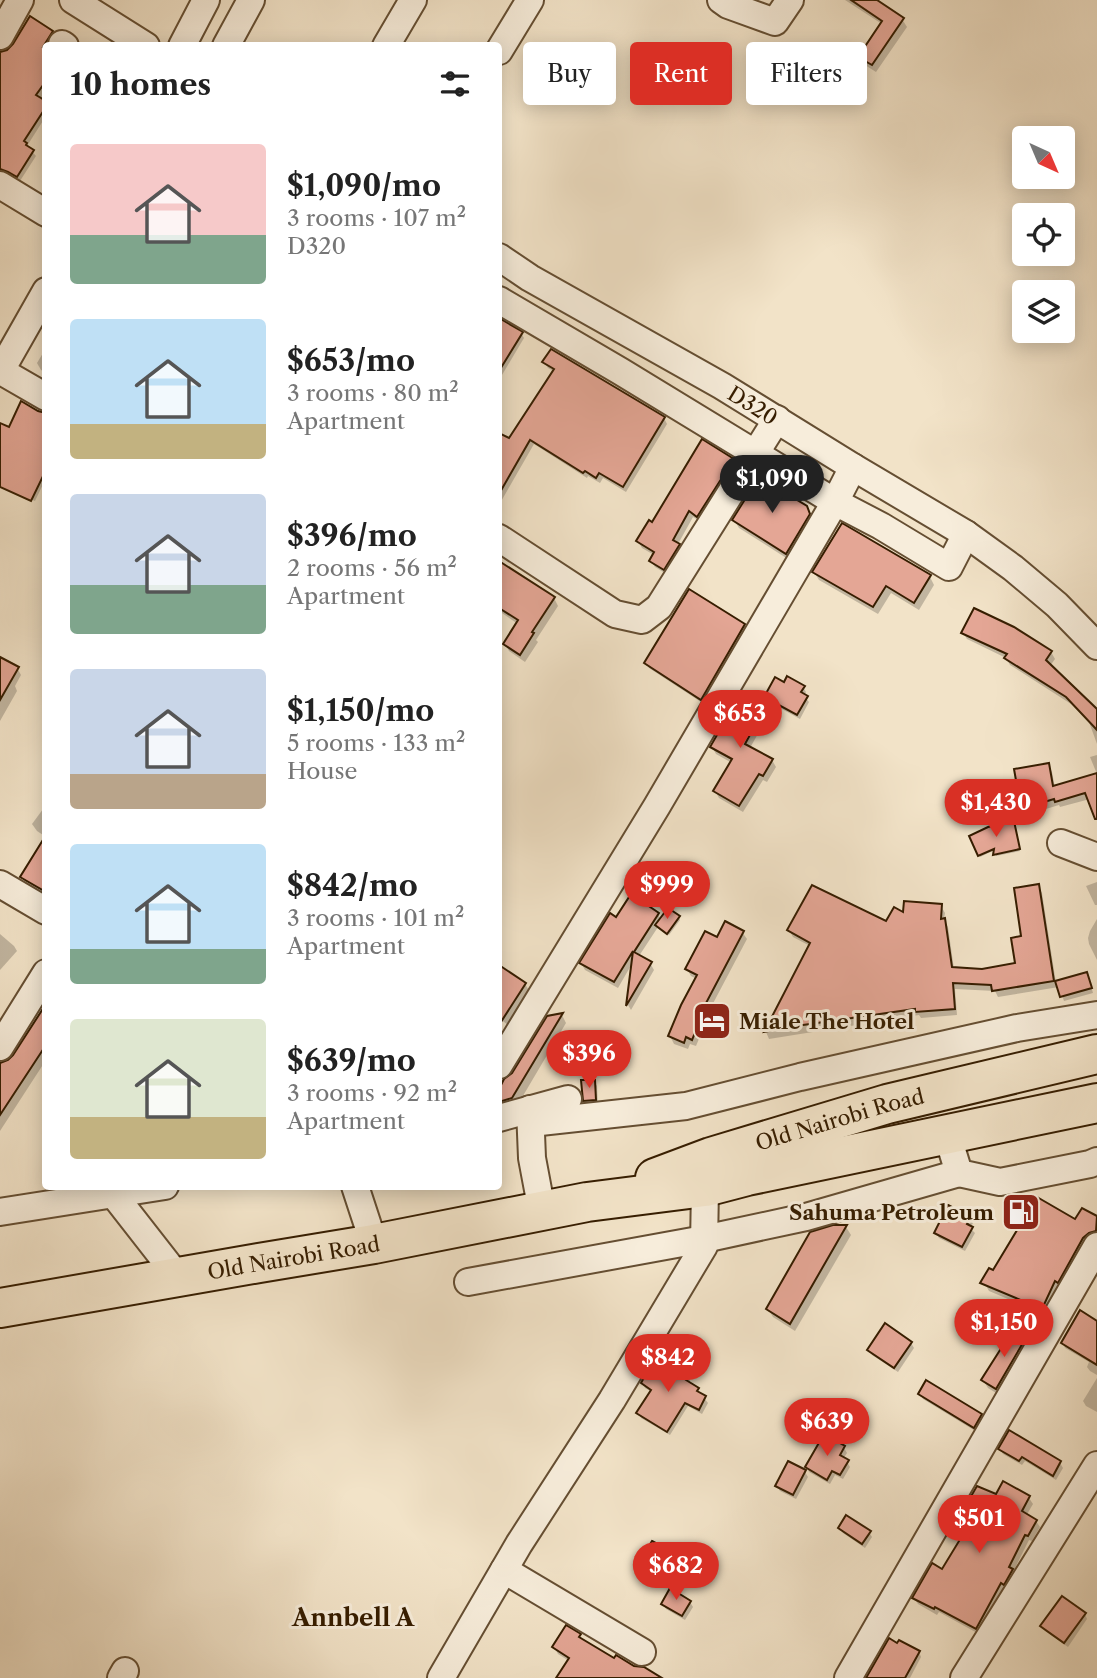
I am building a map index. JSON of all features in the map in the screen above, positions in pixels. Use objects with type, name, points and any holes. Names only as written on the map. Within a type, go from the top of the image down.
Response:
[{"type":"highway","name":"Old Nairobi Road","points":[[587,1202],[711,1157],[887,1104],[1097,1054]]},
{"type":"highway","points":[[890,1146],[1004,1106],[1097,1078]]},
{"type":"highway","name":"Old Nairobi Road","points":[[0,1308],[374,1244],[587,1202],[705,1187],[1097,1103]]},
{"type":"street","points":[[0,36],[20,0]]},
{"type":"street","points":[[74,0],[140,42]]},
{"type":"street","points":[[184,42],[206,0]]},
{"type":"street","points":[[228,42],[251,0]]},
{"type":"street","points":[[388,42],[414,0]]},
{"type":"street","points":[[502,46],[530,0]]},
{"type":"street","points":[[721,0],[775,22],[790,0]]},
{"type":"street","points":[[0,185],[42,211]]},
{"type":"street","name":"D320","points":[[502,259],[966,534],[1013,568],[1057,605],[1097,646]]},
{"type":"street","points":[[530,278],[507,304],[835,502],[949,567],[966,534]]},
{"type":"street","points":[[42,298],[0,372],[42,395]]},
{"type":"street","points":[[620,370],[637,337]]},
{"type":"street","points":[[502,540],[615,614],[642,620],[659,607],[776,419]]},
{"type":"street","points":[[502,1060],[657,806],[853,467]]},
{"type":"street","points":[[1061,843],[1097,857]]},
{"type":"street","points":[[0,884],[42,909]]},
{"type":"street","points":[[0,1048],[42,980]]},
{"type":"street","points":[[502,1118],[686,1106],[812,1074],[1004,1031],[1097,1015]]},
{"type":"street","points":[[531,1116],[568,1100]]},
{"type":"street","points":[[531,1116],[532,1158],[542,1211]]},
{"type":"street","points":[[947,1134],[959,1173]]},
{"type":"street","points":[[468,1282],[705,1239],[806,1217],[959,1173],[1000,1182],[1097,1161]]},
{"type":"street","points":[[441,1678],[504,1570],[704,1245],[705,1187]]},
{"type":"street","points":[[0,1212],[142,1190]]},
{"type":"street","points":[[356,1190],[374,1244]]},
{"type":"street","points":[[114,1195],[178,1277]]},
{"type":"street","points":[[848,1678],[1094,1259]]},
{"type":"street","points":[[964,1678],[1097,1465]]},
{"type":"street","points":[[504,1570],[642,1652]]},
{"type":"building","points":[[851,0],[877,0],[904,18],[872,65],[867,62],[867,44],[882,21]]},
{"type":"building","points":[[30,16],[53,31],[46,42],[42,42],[42,87],[36,95],[42,99],[42,113],[24,141],[34,150],[17,177],[0,169],[0,52],[13,44]]},
{"type":"building","points":[[502,320],[523,332],[502,366]]},
{"type":"building","points":[[551,349],[665,417],[623,487],[599,473],[596,478],[585,471],[583,473],[530,440],[502,489],[502,434],[509,438],[554,369],[542,362]]},
{"type":"building","points":[[21,401],[42,412],[42,478],[31,501],[0,487],[0,423],[9,427]]},
{"type":"building","points":[[702,439],[734,459],[697,517],[689,511],[673,540],[680,544],[664,570],[649,561],[654,552],[636,541],[649,520],[652,522]]},
{"type":"building","points":[[759,477],[807,506],[810,514],[786,554],[732,520]]},
{"type":"building","points":[[842,523],[931,575],[914,603],[886,586],[873,607],[812,572]]},
{"type":"building","points":[[502,563],[555,597],[520,655],[503,644],[518,620],[502,610]]},
{"type":"building","points":[[689,589],[745,624],[701,700],[644,663]]},
{"type":"building","points":[[974,608],[1014,627],[1052,651],[1046,660],[1097,709],[1097,730],[1066,697],[1004,658],[1007,654],[961,633]]},
{"type":"building","points":[[0,657],[19,667],[0,700]]},
{"type":"building","points":[[787,676],[805,686],[801,692],[808,696],[797,715],[764,697],[775,677],[784,682]]},
{"type":"building","points":[[742,692],[766,705],[745,744],[773,759],[763,776],[759,774],[739,806],[713,791],[732,759],[710,747]]},
{"type":"building","points":[[1049,763],[1053,786],[1097,773],[1097,819],[1085,793],[1021,809],[1014,769]]},
{"type":"building","points":[[1014,821],[1020,849],[993,855],[994,849],[978,856],[969,836],[988,827]]},
{"type":"building","points":[[42,841],[42,890],[20,877]]},
{"type":"building","points":[[1039,884],[1054,981],[992,991],[991,985],[953,983],[955,1009],[915,1012],[915,1009],[764,1032],[810,943],[787,930],[812,885],[886,921],[894,907],[903,912],[904,901],[942,904],[941,919],[945,918],[952,967],[982,969],[1015,963],[1011,938],[1021,936],[1014,888]]},
{"type":"building","points":[[631,894],[659,913],[634,952],[652,962],[626,1006],[633,951],[614,982],[579,963],[610,913],[616,917]]},
{"type":"building","points":[[668,908],[680,916],[667,934],[655,925]]},
{"type":"building","points":[[725,921],[744,931],[695,1024],[698,1025],[692,1040],[686,1037],[684,1043],[668,1036],[697,975],[685,969],[705,931],[717,937]]},
{"type":"building","points":[[502,967],[526,983],[502,1020]]},
{"type":"building","points":[[1087,972],[1092,988],[1060,997],[1055,981]]},
{"type":"building","points":[[42,1010],[42,1051],[0,1115],[0,1063],[13,1055]]},
{"type":"building","points":[[563,1013],[512,1098],[502,1101],[504,1079],[512,1073],[547,1016]]},
{"type":"building","points":[[581,1080],[595,1080],[596,1100],[583,1101]]},
{"type":"building","points":[[1037,1197],[1075,1219],[1082,1208],[1097,1216],[1096,1231],[1083,1238],[1058,1283],[1055,1281],[1042,1309],[980,1283],[989,1268],[993,1270]]},
{"type":"building","points":[[948,1205],[971,1217],[967,1224],[973,1227],[962,1247],[934,1233]]},
{"type":"building","points":[[833,1225],[847,1225],[790,1324],[766,1309],[810,1232]]},
{"type":"building","points":[[1080,1310],[1097,1321],[1097,1365],[1061,1343]]},
{"type":"building","points":[[885,1323],[912,1342],[894,1368],[867,1350]]},
{"type":"building","points":[[1014,1328],[1027,1336],[996,1389],[981,1380]]},
{"type":"building","points":[[656,1356],[689,1374],[686,1380],[706,1396],[699,1410],[685,1403],[667,1432],[636,1413],[651,1390],[641,1383]]},
{"type":"building","points":[[926,1380],[982,1414],[974,1428],[918,1394]]},
{"type":"building","points":[[1009,1430],[1061,1461],[1053,1476],[1022,1457],[1019,1461],[998,1449]]},
{"type":"building","points":[[824,1434],[845,1446],[840,1455],[849,1460],[840,1475],[832,1471],[827,1480],[805,1467]]},
{"type":"building","points":[[788,1461],[806,1470],[793,1495],[775,1486]]},
{"type":"building","points":[[1003,1481],[1030,1496],[1022,1511],[1037,1520],[1028,1536],[1025,1535],[1009,1567],[1013,1569],[1004,1585],[1001,1583],[976,1629],[912,1598],[932,1563],[942,1569],[967,1528],[956,1522],[977,1486],[996,1494]]},
{"type":"building","points":[[846,1515],[871,1531],[862,1544],[838,1528]]},
{"type":"building","points":[[652,1541],[681,1557],[667,1579],[639,1562]]},
{"type":"building","points":[[670,1588],[691,1601],[682,1616],[661,1604]]},
{"type":"building","points":[[1062,1596],[1086,1613],[1064,1643],[1040,1626]]},
{"type":"building","points":[[566,1625],[581,1634],[579,1637],[614,1658],[616,1655],[662,1678],[556,1678],[569,1658],[552,1647]]},
{"type":"building","points":[[889,1638],[920,1651],[905,1678],[866,1678]]},
{"type":"place","name":"Miale The Hotel","points":[[712,1021]]},
{"type":"place","name":"Sahuma Petroleum","points":[[1021,1212]]},
{"type":"district","name":"Annbell A","points":[[353,1617]]}]
